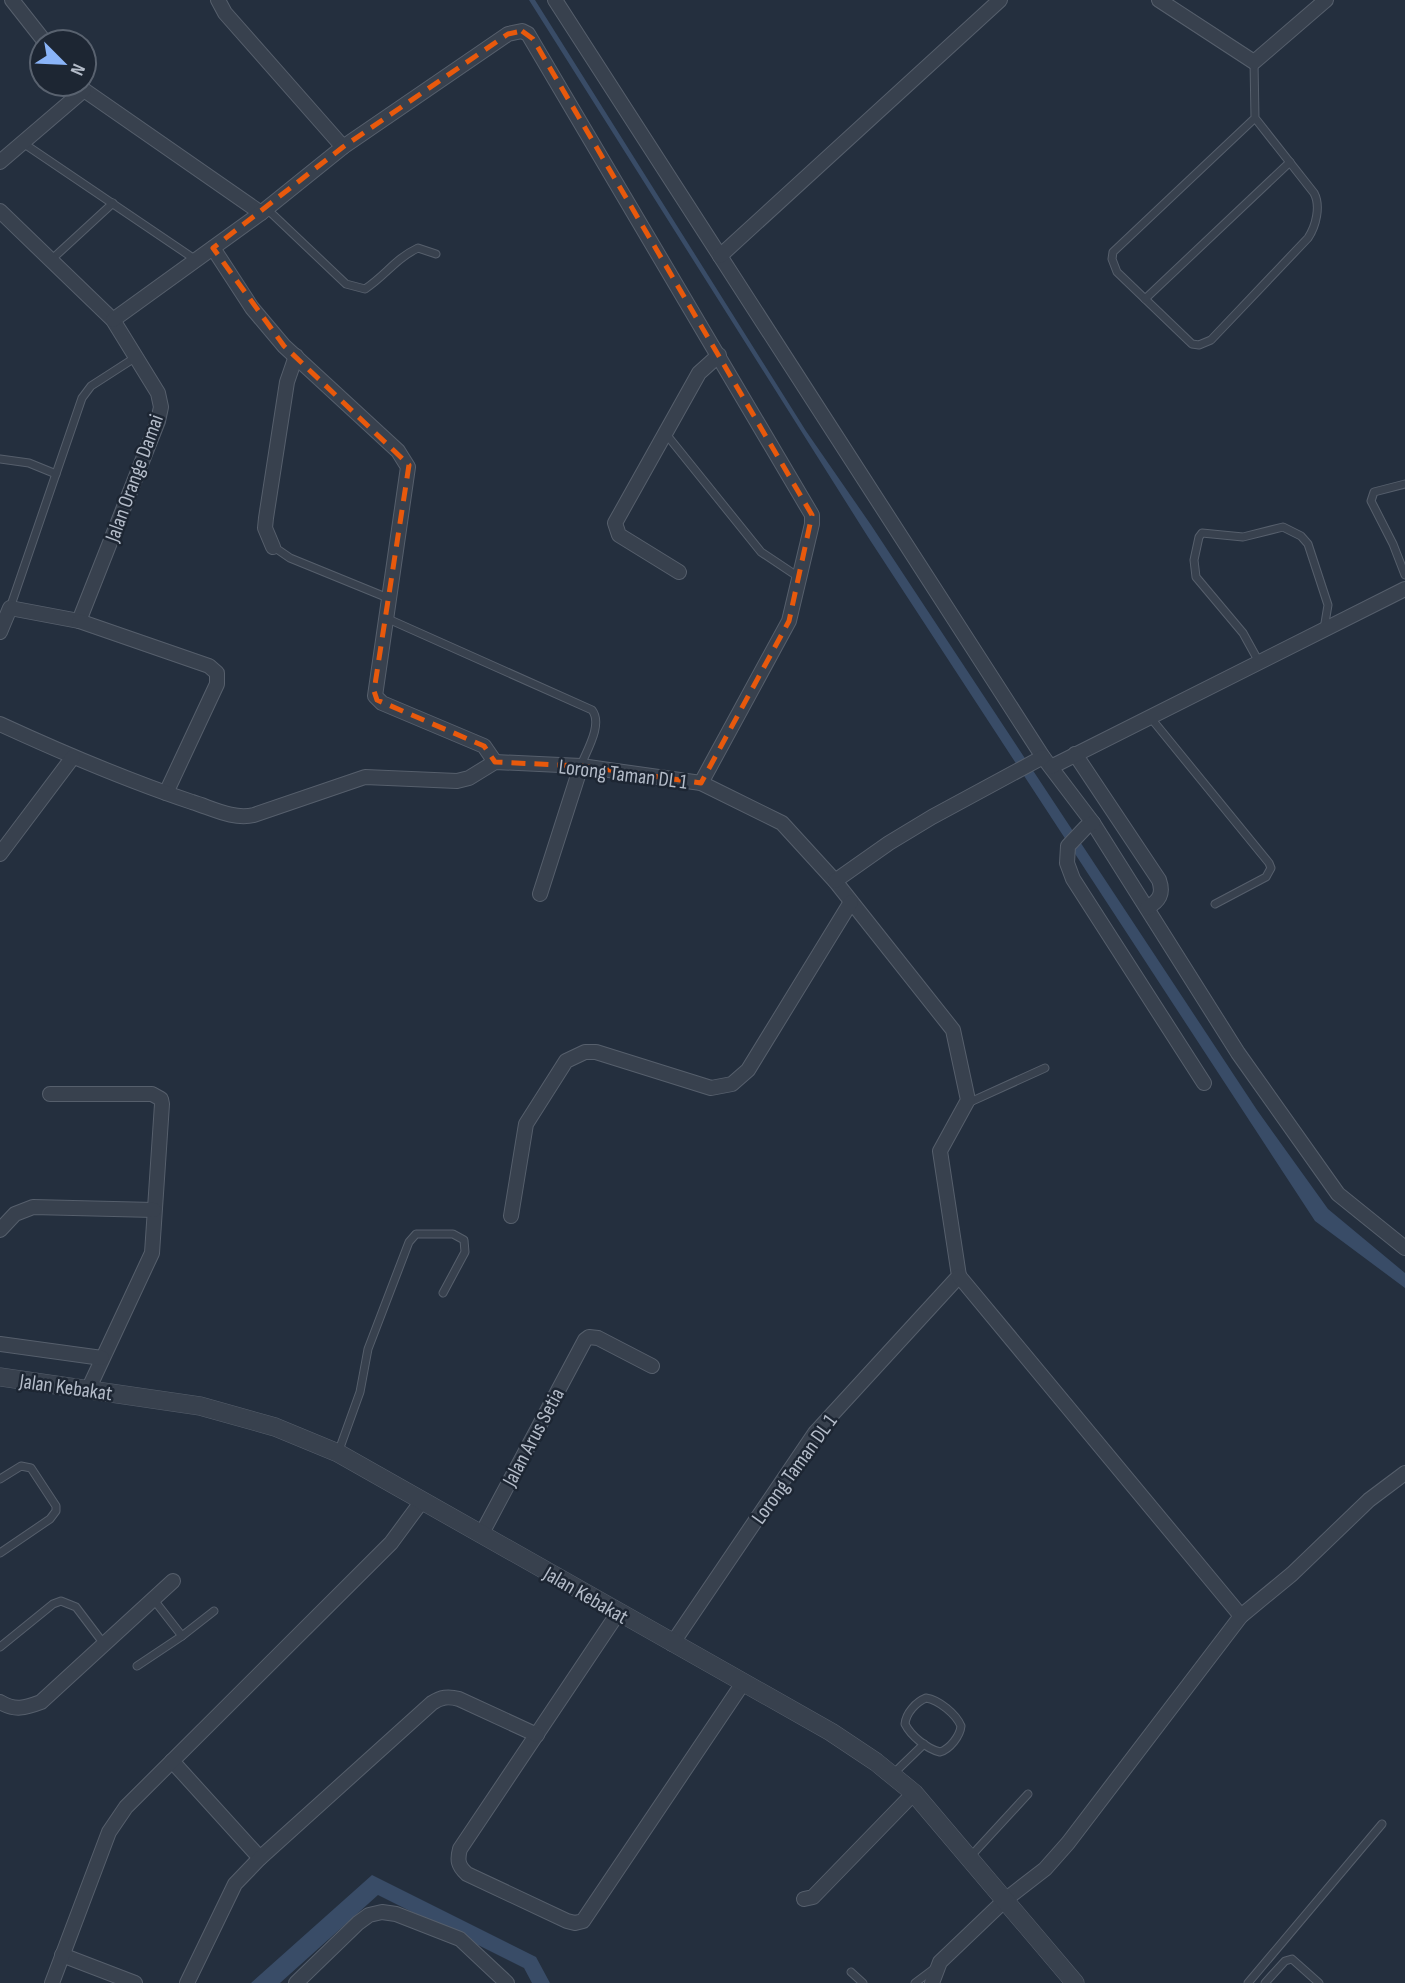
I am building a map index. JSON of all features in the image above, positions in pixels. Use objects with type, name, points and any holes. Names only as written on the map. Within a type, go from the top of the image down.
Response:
[{"type":"street","points":[[12,0],[35,28]]},
{"type":"street","points":[[218,0],[225,13],[343,147]]},
{"type":"street","points":[[555,0],[1043,762],[1108,846],[1238,1053],[1338,1194],[1405,1248]]},
{"type":"street","points":[[720,256],[1000,0]]},
{"type":"street","points":[[1159,0],[1254,61],[1326,0]]},
{"type":"street","points":[[113,320],[263,211],[343,147],[508,34],[522,31],[528,34],[812,515],[789,623],[701,783]]},
{"type":"street","points":[[0,162],[70,98]]},
{"type":"street","points":[[98,98],[263,211]]},
{"type":"street","name":"Jalan Orange Damai","points":[[0,211],[113,320],[158,393],[160,414],[79,621]]},
{"type":"street","points":[[0,724],[73,757],[166,793],[243,817],[365,777],[457,781],[469,778],[495,762],[484,746],[377,700],[374,691],[408,467],[398,451],[296,356],[251,308],[213,248]]},
{"type":"street","points":[[679,572],[619,536],[615,523],[699,373],[719,355]]},
{"type":"street","points":[[273,547],[265,528],[266,518],[287,382],[296,356]]},
{"type":"street","points":[[835,881],[888,843],[1006,778],[1043,762],[1075,754],[1405,589]]},
{"type":"street","points":[[0,632],[5,607],[79,621],[209,666],[217,673],[217,684],[166,793]]},
{"type":"street","points":[[1075,754],[1129,833],[1161,887],[1158,900],[1147,908]]},
{"type":"street","points":[[0,854],[73,757]]},
{"type":"street","name":"Lorong Taman DL 1","points":[[495,762],[581,766],[701,783],[785,825],[835,881],[955,1033],[967,1103]]},
{"type":"street","points":[[540,894],[581,766]]},
{"type":"street","points":[[1090,825],[1068,846],[1067,863],[1073,879],[1205,1083]]},
{"type":"street","points":[[1108,846],[1129,833]]},
{"type":"street","points":[[511,1216],[524,1127],[566,1061],[585,1052],[596,1052],[711,1088],[732,1084],[748,1070],[851,902]]},
{"type":"street","points":[[50,1094],[152,1094],[160,1099],[162,1104],[151,1256],[88,1390]]},
{"type":"street","points":[[967,1103],[940,1151],[959,1276],[1241,1616]]},
{"type":"street","points":[[0,1230],[15,1214],[33,1207],[154,1210]]},
{"type":"street","name":"Lorong Taman DL 1","points":[[673,1644],[815,1433],[959,1276]]},
{"type":"street","name":"Jalan Arus Setia","points":[[481,1535],[585,1340],[589,1337],[598,1338],[652,1366]]},
{"type":"street","points":[[0,1344],[102,1358]]},
{"type":"street","name":"Jalan Kebakat","points":[[0,1377],[200,1406],[275,1427],[338,1453],[831,1732],[892,1775],[914,1794],[970,1857],[1075,1983]]},
{"type":"street","points":[[932,1983],[940,1962],[1005,1900],[1045,1869],[1068,1843],[1241,1616],[1292,1574],[1368,1500],[1405,1473]]},
{"type":"street","points":[[53,1979],[115,1821],[391,1543],[422,1501]]},
{"type":"street","points":[[0,1702],[10,1708],[22,1709],[41,1702],[173,1581]]},
{"type":"street","points":[[618,1613],[460,1849],[457,1858],[460,1868],[467,1874],[575,1923],[583,1921],[743,1684]]},
{"type":"street","points":[[187,1983],[235,1884],[260,1858],[432,1703],[449,1696],[459,1699],[537,1735]]},
{"type":"street","points":[[172,1761],[260,1858]]},
{"type":"street","points":[[804,1899],[813,1897],[914,1794]]},
{"type":"street","points":[[296,1983],[358,1923],[369,1915],[382,1912],[396,1914],[460,1939],[508,1983]]},
{"type":"street","points":[[62,1955],[135,1983]]},
{"type":"lane","points":[[1254,61],[1255,118],[1316,196],[1318,208],[1312,232],[1211,340],[1199,345],[1192,344],[1117,272],[1112,259],[1113,252],[1255,118]]},
{"type":"lane","points":[[23,142],[196,260]]},
{"type":"lane","points":[[1145,299],[1290,162]]},
{"type":"lane","points":[[51,260],[113,203]]},
{"type":"lane","points":[[263,211],[346,284],[365,289],[379,280],[401,256],[418,248],[436,254]]},
{"type":"lane","points":[[5,607],[84,394],[95,383],[136,357]]},
{"type":"lane","points":[[665,434],[761,552],[800,578]]},
{"type":"lane","points":[[0,458],[29,463],[56,474]]},
{"type":"lane","points":[[1405,484],[1374,492],[1371,501],[1405,575]]},
{"type":"lane","points":[[1259,662],[1243,633],[1196,577],[1194,560],[1202,533],[1244,537],[1283,527],[1301,536],[1308,544],[1328,605],[1324,629]]},
{"type":"lane","points":[[273,547],[290,558],[388,598]]},
{"type":"lane","points":[[385,618],[592,710],[596,715],[596,724],[581,766]]},
{"type":"lane","points":[[1150,717],[1271,868],[1266,877],[1215,904]]},
{"type":"lane","points":[[967,1103],[1045,1068]]},
{"type":"lane","points":[[338,1453],[360,1392],[368,1349],[409,1242],[416,1234],[453,1234],[464,1240],[464,1252],[443,1293]]},
{"type":"lane","points":[[0,1479],[21,1466],[31,1468],[56,1506],[50,1519],[0,1553]]},
{"type":"lane","points":[[153,1599],[182,1636]]},
{"type":"lane","points":[[0,1647],[53,1604],[61,1601],[76,1607],[104,1644]]},
{"type":"lane","points":[[137,1665],[214,1611]]},
{"type":"lane","points":[[926,1698],[935,1700],[956,1717],[961,1726],[958,1735],[944,1751],[935,1752],[924,1744],[905,1724],[918,1702],[926,1698]]},
{"type":"lane","points":[[892,1775],[924,1744]]},
{"type":"lane","points":[[970,1857],[1028,1794]]},
{"type":"lane","points":[[1248,1983],[1382,1824]]},
{"type":"lane","points":[[1265,1983],[1288,1959],[1296,1961],[1319,1983]]},
{"type":"lane","points":[[915,1983],[940,1962]]},
{"type":"lane","points":[[851,1972],[863,1983]]},
{"type":"highlighted area","points":[[522,31],[533,39],[812,515],[789,621],[701,783],[581,766],[495,762],[484,746],[377,700],[374,691],[409,465],[284,346],[213,248],[343,147],[508,34]]},
{"type":"water","points":[[529,0],[535,0],[806,431],[871,525],[1257,1110],[1328,1209],[1405,1273],[1405,1288],[1315,1221],[868,537]]},
{"type":"water","points":[[372,1875],[536,1957],[550,1983],[532,1983],[524,1968],[378,1895],[280,1983],[251,1983]]}]
